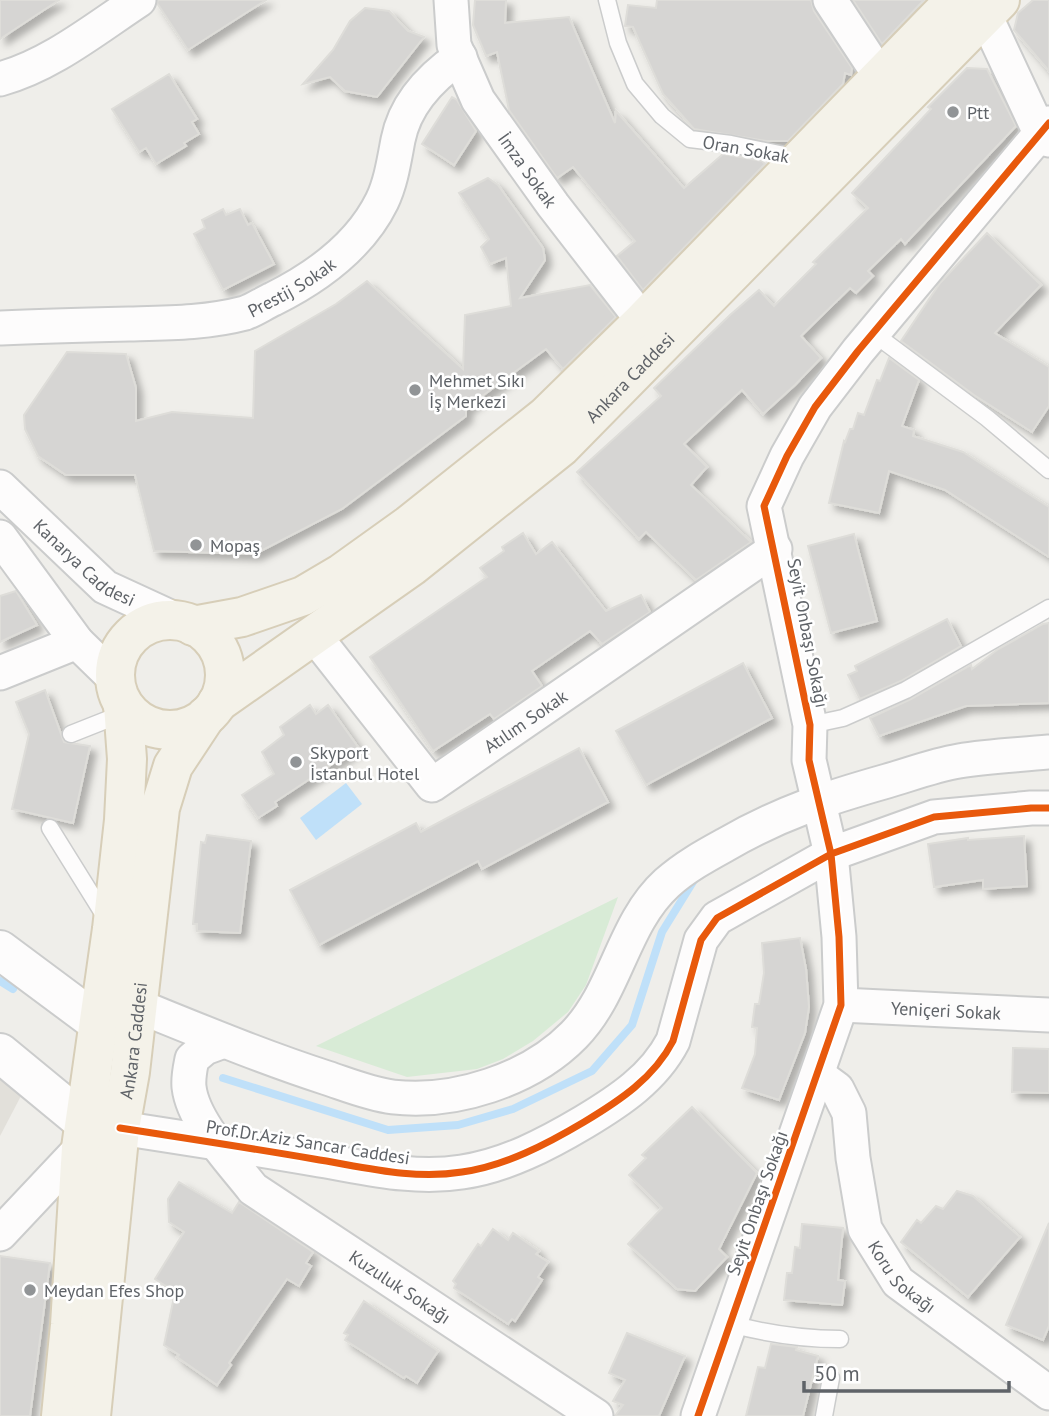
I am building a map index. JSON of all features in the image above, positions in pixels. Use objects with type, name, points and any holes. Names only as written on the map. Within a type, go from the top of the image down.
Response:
[{"type":"main road","name":"Ankara Caddesi","points":[[187,624],[267,610],[303,596],[342,573],[409,525],[546,416],[643,321],[880,76],[980,5]]},
{"type":"main road","name":"Ankara Caddesi","points":[[61,1416],[95,1133],[138,1006],[160,808],[173,766],[212,710],[412,566],[561,447],[980,5]]},
{"type":"main road","points":[[163,621],[187,624],[211,639],[220,653],[224,670],[223,687],[212,710],[190,727],[171,730],[153,728],[136,719],[121,699],[115,670],[120,652],[130,637],[145,626],[163,621]]},
{"type":"main road","name":"Ankara Caddesi","points":[[91,1416],[98,1023],[113,929],[127,771],[121,699]]},
{"type":"street","points":[[0,79],[20,74],[44,61],[139,0]]},
{"type":"street","name":"İmza Sokak","points":[[451,0],[454,45],[478,100],[514,152],[643,321]]},
{"type":"street","points":[[830,0],[880,76]]},
{"type":"street","points":[[980,5],[1046,133]]},
{"type":"street","name":"Prestij Sokak","points":[[0,327],[192,322],[246,312],[300,286],[342,254],[368,225],[382,200],[390,177],[406,113],[442,69],[460,57]]},
{"type":"street","name":"Seyit Onbaşı Sokağı","points":[[698,1416],[841,1005],[839,937],[831,854],[809,760],[810,725],[764,506],[787,456],[815,407],[873,333],[1046,133]]},
{"type":"street","name":"Kanarya Caddesi","points":[[0,487],[105,587],[187,624]]},
{"type":"street","points":[[0,537],[121,699]]},
{"type":"street","name":"Atılım Sokak","points":[[314,635],[432,785],[775,549]]},
{"type":"street","points":[[0,673],[77,642]]},
{"type":"street","points":[[138,1006],[288,1065],[376,1094],[393,1097],[445,1096],[474,1091],[545,1058],[573,1036],[594,1010],[647,904],[691,864],[765,822],[819,800],[946,764],[1049,751]]},
{"type":"street","points":[[943,815],[930,787],[936,771],[946,764]]},
{"type":"street","name":"Prof.Dr.Aziz Sancar Caddesi","points":[[95,1133],[216,1143],[410,1175],[465,1172],[504,1161],[536,1148],[609,1107],[638,1085],[665,1056],[679,1023],[701,940],[717,918],[831,854],[943,815],[1049,808]]},
{"type":"street","points":[[0,950],[98,1023]]},
{"type":"street","name":"Yeniçeri Sokak","points":[[841,1005],[1049,1015]]},
{"type":"street","name":"Kuzuluk Sokağı","points":[[224,1041],[205,1048],[192,1059],[189,1088],[195,1108],[216,1143],[253,1189],[596,1416]]},
{"type":"street","points":[[0,1053],[95,1133],[0,1234]]},
{"type":"street","name":"Koru Sokağı","points":[[818,1075],[828,1081],[844,1100],[849,1112],[853,1157],[865,1229],[898,1282],[1049,1393]]},
{"type":"lane","name":"Oran Sokak","points":[[607,0],[618,43],[635,84],[662,116],[690,139],[801,159]]},
{"type":"lane","points":[[873,333],[987,418],[1049,470]]},
{"type":"lane","points":[[810,725],[843,719],[905,690],[1049,608]]},
{"type":"lane","points":[[71,733],[121,699]]},
{"type":"lane","points":[[50,828],[113,929]]},
{"type":"lane","points":[[731,1324],[771,1335],[840,1339]]},
{"type":"lane","points":[[824,1416],[831,1378]]},
{"type":"shaded area","points":[[0,1074],[22,1094],[0,1136]]},
{"type":"green space","points":[[618,897],[586,985],[568,1012],[533,1041],[503,1059],[477,1069],[407,1077],[316,1046]]},
{"type":"water","points":[[346,783],[362,804],[316,840],[300,818]]},
{"type":"building","points":[[0,0],[59,0],[0,39]]},
{"type":"building","points":[[158,0],[266,0],[188,50],[157,3]]},
{"type":"building","points":[[475,0],[506,0],[505,23],[569,17],[615,123],[616,111],[684,188],[723,154],[762,161],[765,164],[643,290],[617,256],[635,241],[573,167],[557,178],[509,110],[497,52],[486,56],[473,25]]},
{"type":"building","points":[[657,0],[811,0],[814,11],[852,68],[851,75],[845,73],[843,84],[788,141],[766,141],[694,129],[663,94],[633,27],[625,26],[628,5],[656,8]]},
{"type":"building","points":[[853,0],[924,0],[882,44]]},
{"type":"building","points":[[1033,0],[1049,0],[1049,71],[1014,30],[1018,13]]},
{"type":"building","points":[[365,8],[389,11],[408,31],[424,37],[377,97],[345,91],[330,77],[303,84],[333,50],[350,21]]},
{"type":"building","points":[[967,68],[987,69],[1016,126],[905,244],[901,239],[868,271],[873,276],[856,293],[850,288],[801,336],[821,358],[795,385],[763,414],[742,390],[684,444],[707,467],[691,485],[751,542],[696,580],[646,532],[639,539],[577,472],[661,396],[654,388],[730,315],[759,290],[774,306],[816,264],[813,262],[868,208],[852,193],[931,109],[928,107]]},
{"type":"building","points":[[169,74],[197,119],[192,122],[199,134],[184,143],[186,146],[156,164],[146,148],[139,152],[112,109]]},
{"type":"building","points":[[452,97],[457,100],[476,131],[454,165],[422,144]]},
{"type":"building","points":[[488,178],[498,185],[543,248],[545,260],[520,298],[590,285],[616,317],[563,369],[546,349],[466,408],[466,416],[342,509],[255,554],[154,551],[135,475],[66,475],[38,456],[25,429],[24,415],[67,352],[126,354],[136,388],[136,421],[172,412],[253,418],[255,351],[336,304],[367,281],[463,369],[465,315],[511,306],[506,258],[490,264],[481,247],[489,239],[459,193]]},
{"type":"building","points":[[223,209],[226,215],[240,209],[248,225],[252,223],[274,264],[223,290],[194,234],[205,228],[202,220]]},
{"type":"building","points":[[987,233],[1041,285],[995,333],[1049,367],[1049,406],[1032,432],[974,395],[901,341],[940,283]]},
{"type":"building","points":[[889,358],[919,380],[902,426],[914,430],[913,436],[963,452],[1049,507],[1049,557],[945,490],[889,471],[879,513],[829,503],[844,441],[850,429],[853,429],[858,413],[864,415],[877,380],[880,381]]},
{"type":"building","points":[[523,533],[536,554],[552,542],[606,611],[641,595],[650,612],[602,644],[590,631],[532,671],[542,686],[494,719],[490,714],[433,751],[370,657],[487,577],[480,568],[504,551],[502,547]]},
{"type":"building","points":[[854,534],[877,621],[831,633],[808,546]]},
{"type":"building","points":[[16,591],[37,625],[0,642],[0,596]]},
{"type":"building","points":[[947,619],[961,646],[901,681],[860,699],[848,675],[857,671],[855,666]]},
{"type":"building","points":[[1049,623],[1049,703],[966,706],[879,736],[870,718],[911,699],[971,665],[972,669],[997,650]]},
{"type":"building","points":[[743,663],[772,718],[646,785],[616,731]]},
{"type":"building","points":[[45,690],[64,742],[90,746],[73,823],[12,809],[29,734],[16,702]]},
{"type":"building","name":"Skyport İstanbul Hotel","points":[[310,705],[316,714],[328,705],[358,747],[275,802],[277,806],[258,818],[242,795],[274,774],[262,752],[284,735],[280,727]]},
{"type":"building","points":[[579,748],[608,802],[482,869],[478,861],[319,945],[290,890],[416,823],[421,832]]},
{"type":"building","points":[[207,835],[251,841],[240,933],[197,931],[197,924],[193,924],[201,842],[205,843]]},
{"type":"building","points":[[1024,836],[1027,886],[983,889],[983,880],[934,887],[928,844],[968,838]]},
{"type":"building","points":[[800,938],[809,1007],[805,1033],[779,1100],[742,1088],[755,1054],[757,1028],[752,1027],[764,973],[762,943]]},
{"type":"building","points":[[1013,1048],[1049,1049],[1049,1093],[1012,1092]]},
{"type":"building","points":[[692,1107],[757,1173],[719,1249],[727,1257],[695,1291],[677,1289],[628,1244],[662,1208],[629,1175],[646,1158],[642,1155]]},
{"type":"building","points":[[179,1182],[232,1213],[239,1202],[313,1252],[306,1263],[311,1266],[299,1286],[287,1279],[229,1363],[231,1365],[217,1385],[164,1345],[175,1292],[155,1279],[184,1232],[169,1222],[168,1199]]},
{"type":"building","points":[[957,1191],[973,1196],[1020,1237],[968,1297],[901,1242],[917,1220],[921,1223],[936,1206],[943,1209]]},
{"type":"building","points":[[1049,1223],[1049,1326],[1043,1340],[1006,1325]]},
{"type":"building","points":[[802,1224],[843,1228],[838,1280],[845,1281],[842,1305],[784,1300],[787,1273],[792,1273],[795,1247],[800,1248]]},
{"type":"building","points":[[493,1229],[508,1240],[513,1233],[539,1251],[536,1254],[548,1262],[538,1277],[542,1280],[515,1321],[512,1319],[508,1324],[454,1288],[456,1284],[453,1281],[478,1244],[481,1246]]},
{"type":"building","points":[[0,1256],[50,1263],[30,1416],[0,1416]]},
{"type":"building","points":[[364,1301],[438,1351],[417,1383],[406,1376],[404,1378],[345,1340],[348,1335],[344,1333]]},
{"type":"building","points":[[627,1333],[685,1356],[659,1416],[615,1416],[623,1405],[613,1401],[625,1380],[609,1373]]},
{"type":"building","points":[[771,1344],[797,1347],[796,1350],[818,1356],[803,1416],[746,1416],[758,1367],[765,1368]]},
{"type":"waterway","points":[[223,1078],[388,1130],[458,1125],[513,1109],[592,1071],[632,1025],[662,932],[696,877]]},
{"type":"waterway","points":[[0,981],[13,989]]},
{"type":"cycle path","points":[[698,1416],[841,1005],[839,937],[831,854],[809,760],[810,725],[764,506],[787,456],[815,407],[858,351],[1049,123]]},
{"type":"cycle path","points":[[120,1128],[406,1174],[443,1174],[494,1165],[525,1153],[597,1114],[623,1097],[656,1066],[673,1041],[701,940],[717,918],[831,854],[934,817],[1049,808]]},
{"type":"place","name":"Ptt","points":[[953,112]]},
{"type":"place","name":"Mehmet Sıkı İş Merkezi","points":[[415,390]]},
{"type":"place","name":"Mopaş","points":[[196,545]]},
{"type":"place","name":"Skyport İstanbul Hotel","points":[[296,762]]},
{"type":"place","name":"Meydan Efes Shop","points":[[30,1290]]}]
